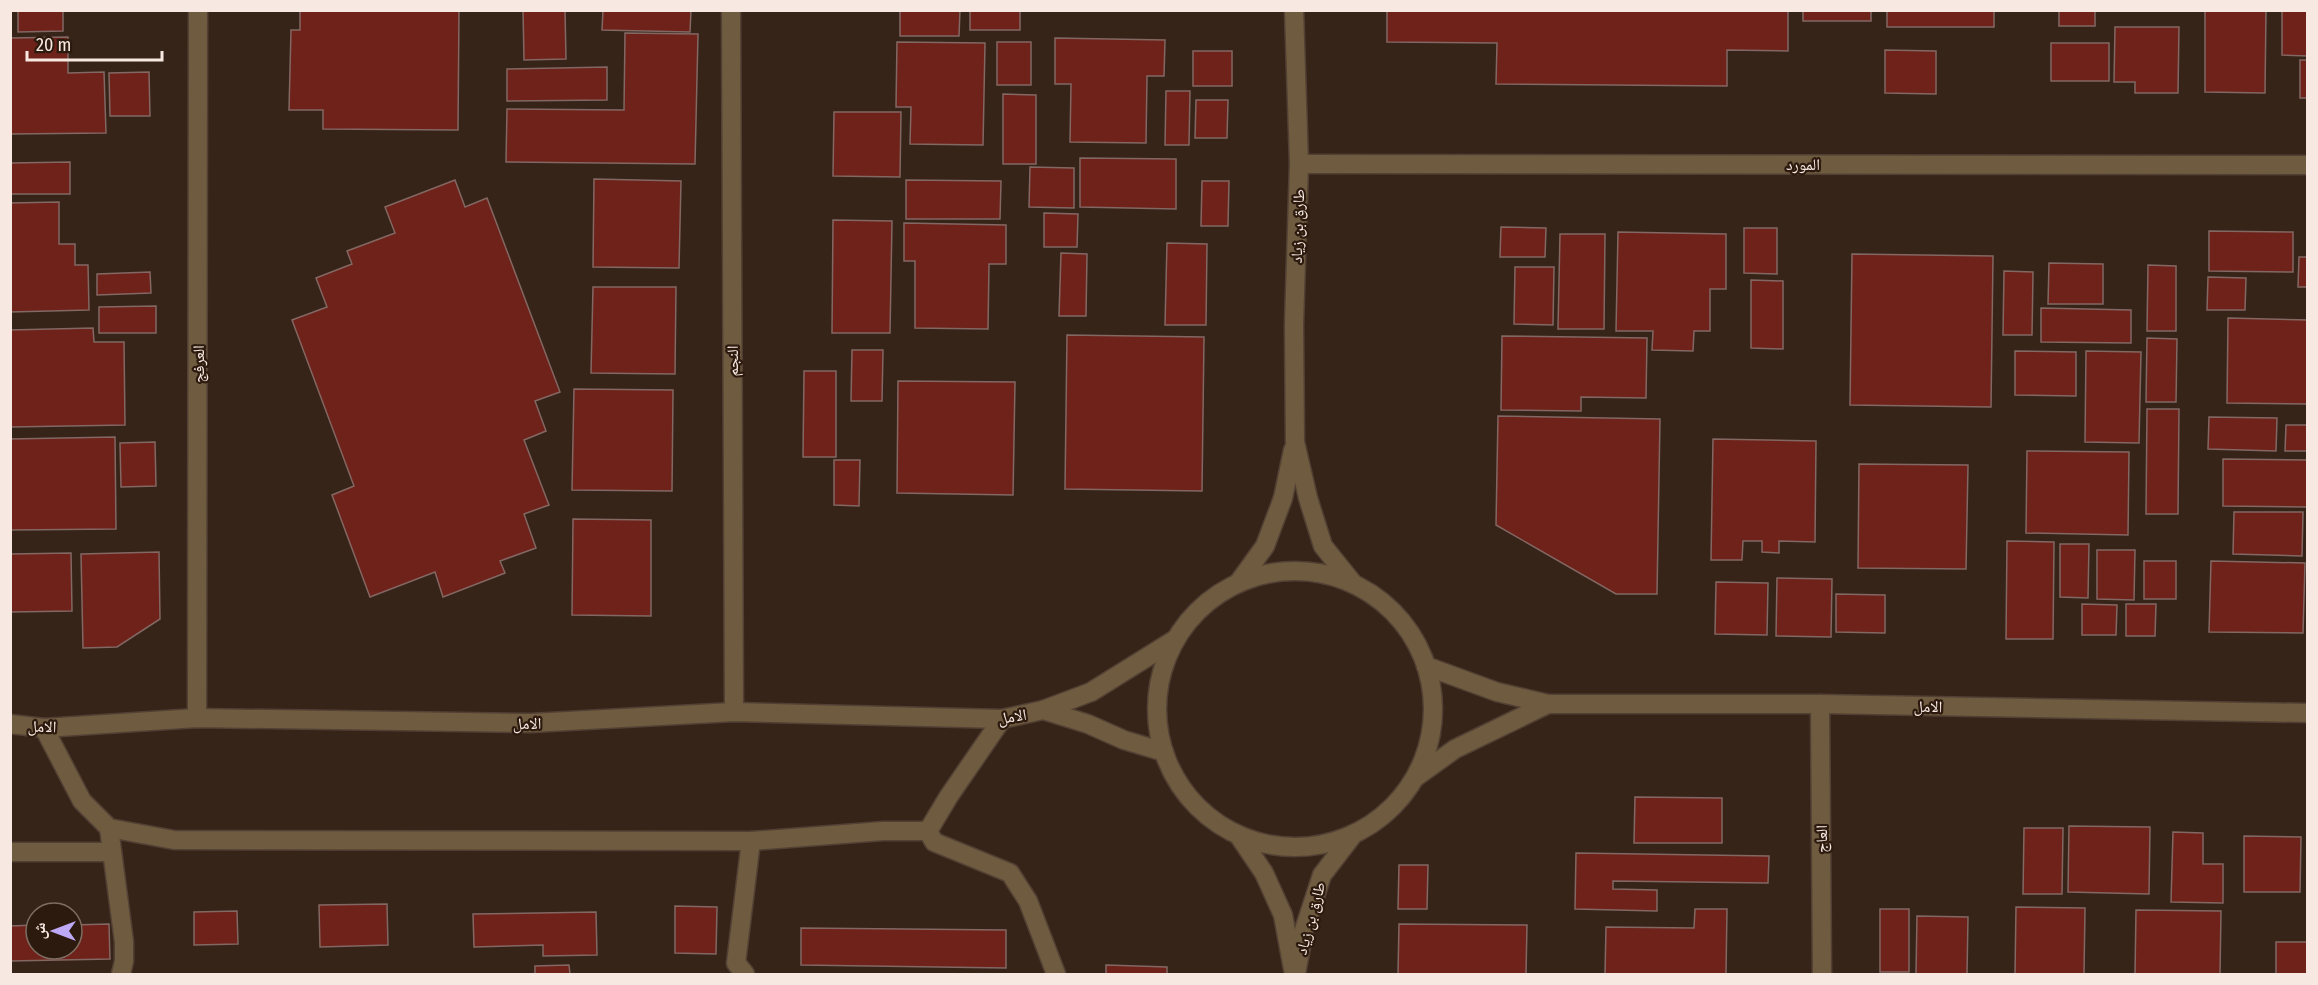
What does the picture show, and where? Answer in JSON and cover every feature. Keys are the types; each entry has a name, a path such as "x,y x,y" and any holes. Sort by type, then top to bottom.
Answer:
{"street":[{"name":"العرفج","path":"197,718 198,10"},
{"name":"النجم","path":"731,10 734,712"},
{"name":"طارق بن زياد","path":"1294,10 1299,164 1294,325 1295,442 1308,498 1323,546 1352,582"},
{"name":"المورد","path":"1299,164 2307,165"},
{"name":"طارق بن زياد","path":"1239,582 1265,546 1283,498 1295,442"},
{"path":"1295,570 1324,573 1352,582 1372,593 1390,607 1405,625 1426,666 1431,689 1432,723 1425,757 1415,778 1398,802 1376,821 1352,836 1324,845 1295,848 1267,845 1239,836 1201,810 1185,793 1164,752 1157,706 1159,683 1166,660 1176,639 1188,622 1220,592 1239,582 1267,573 1295,570"},
{"name":"الامل","path":"10,724 44,728 197,718 531,723 734,712 1002,719 1043,711 1091,692 1176,639"},
{"name":"الامل","path":"1426,666 1497,692 1548,704 1820,704 2307,713"},
{"name":"الامل","path":"1415,778 1455,749 1548,704"},
{"name":"العاج","path":"1820,704 1822,975"},
{"name":"الامل","path":"1043,711 1088,724 1124,740 1164,752"},
{"path":"928,831 1002,719"},
{"path":"44,728 82,801 109,828 174,840 751,841 883,831 928,831"},
{"path":"109,828 124,942 124,962 121,975"},
{"path":"928,831 934,842 1010,873 1028,901 1056,975"},
{"name":"طارق بن زياد","path":"1239,836 1264,873 1283,915 1295,975"},
{"name":"طارق بن زياد","path":"1295,975 1304,930 1322,875 1352,836"},
{"path":"745,975 736,963 751,841"},
{"path":"10,852 112,852"}],"building":[{"path":"18,10 63,10 63,31 18,32"},
{"path":"300,10 459,10 458,130 323,129 323,110 289,110 291,30 300,30"},
{"path":"523,10 565,10 566,59 524,60"},
{"path":"603,10 691,10 690,32 602,30"},
{"path":"900,10 960,10 959,36 900,36"},
{"path":"970,10 1020,10 1020,30 970,30"},
{"path":"1387,10 1788,10 1788,51 1727,50 1727,86 1496,84 1497,43 1387,42"},
{"path":"1803,10 1871,10 1871,21 1803,21"},
{"path":"1887,10 1994,10 1994,27 1887,27"},
{"path":"2059,10 2095,10 2095,26 2059,26"},
{"path":"2205,10 2266,10 2265,93 2205,92"},
{"path":"2282,10 2308,10 2308,56 2282,55"},
{"path":"2115,27 2179,27 2178,93 2135,93 2135,82 2114,82"},
{"path":"625,33 698,34 695,164 506,162 507,109 624,110"},
{"path":"68,37 68,73 104,72 106,133 10,134 10,38"},
{"path":"1055,38 1165,40 1164,76 1147,76 1146,143 1070,142 1071,84 1055,84"},
{"path":"897,42 985,43 983,145 910,144 911,107 896,107"},
{"path":"997,42 1031,42 1031,85 997,85"},
{"path":"2051,43 2109,43 2109,81 2051,81"},
{"path":"1885,50 1936,51 1936,94 1885,93"},
{"path":"1193,51 1232,51 1232,86 1193,86"},
{"path":"2300,60 2308,60 2308,98 2300,98"},
{"path":"607,67 607,100 507,101 507,69"},
{"path":"149,72 150,116 110,116 109,73"},
{"path":"1166,91 1190,91 1189,145 1165,145"},
{"path":"1003,94 1036,95 1036,164 1003,164"},
{"path":"1196,100 1228,100 1227,138 1195,138"},
{"path":"834,112 901,112 900,177 833,176"},
{"path":"1080,158 1176,159 1176,209 1080,207"},
{"path":"70,162 70,194 10,194 10,163"},
{"path":"1030,167 1074,168 1074,208 1029,207"},
{"path":"594,179 681,181 679,268 593,267"},
{"path":"455,180 465,207 487,198 560,392 535,401 546,431 524,440 549,505 524,514 536,548 500,561 505,573 443,597 435,572 370,597 332,495 354,486 292,320 327,307 316,278 352,264 347,251 395,233 385,207"},
{"path":"906,180 1001,181 1000,219 906,219"},
{"path":"1202,181 1229,181 1228,226 1201,226"},
{"path":"59,202 59,244 75,244 75,265 88,265 89,310 10,312 10,203"},
{"path":"1044,213 1078,214 1077,247 1044,247"},
{"path":"833,220 892,221 890,333 832,333"},
{"path":"904,223 1006,225 1006,264 989,264 988,329 915,328 915,261 904,261"},
{"path":"1501,227 1546,228 1545,257 1500,257"},
{"path":"1744,228 1777,228 1777,274 1744,273"},
{"path":"2209,231 2293,232 2293,272 2209,271"},
{"path":"1618,232 1726,234 1726,289 1710,289 1710,331 1694,331 1693,351 1652,350 1653,331 1616,331"},
{"path":"1560,234 1605,234 1604,329 1558,329"},
{"path":"1167,243 1207,244 1206,325 1165,325"},
{"path":"1061,253 1087,254 1086,316 1059,316"},
{"path":"1852,254 1993,256 1991,407 1850,405"},
{"path":"2299,257 2308,257 2308,287 2298,287"},
{"path":"2049,263 2103,264 2103,304 2048,304"},
{"path":"2148,265 2176,266 2176,331 2147,331"},
{"path":"1515,267 1554,267 1553,325 1514,324"},
{"path":"2004,271 2033,272 2032,335 2003,335"},
{"path":"150,272 151,293 97,295 97,274"},
{"path":"2208,277 2246,278 2245,310 2207,310"},
{"path":"1751,280 1783,281 1783,349 1751,348"},
{"path":"593,287 676,287 675,374 591,373"},
{"path":"156,306 156,333 99,333 99,307"},
{"path":"2041,308 2131,310 2131,343 2041,342"},
{"path":"2228,318 2308,320 2308,404 2227,403"},
{"path":"93,328 94,342 124,342 125,425 10,427 10,330"},
{"path":"1067,335 1204,337 1202,491 1065,489"},
{"path":"1502,336 1647,338 1646,398 1581,397 1581,411 1501,410"},
{"path":"2147,338 2177,339 2176,402 2146,402"},
{"path":"852,350 883,350 882,401 851,401"},
{"path":"2015,351 2076,352 2076,396 2015,395"},
{"path":"2086,351 2141,352 2139,443 2085,442"},
{"path":"804,371 836,371 836,457 803,457"},
{"path":"898,381 1015,382 1013,495 897,493"},
{"path":"574,389 673,390 672,491 572,490"},
{"path":"2147,409 2179,409 2178,514 2146,514"},
{"path":"1498,416 1660,419 1657,594 1616,594 1496,525"},
{"path":"2209,417 2277,418 2276,451 2208,449"},
{"path":"2286,425 2308,425 2308,451 2285,451"},
{"path":"115,437 116,529 10,530 10,439"},
{"path":"1713,439 1816,441 1815,542 1779,541 1779,553 1762,552 1762,541 1743,541 1742,560 1711,560"},
{"path":"155,442 156,486 121,487 120,443"},
{"path":"2027,451 2129,452 2128,535 2026,533"},
{"path":"2223,459 2308,460 2308,507 2223,506"},
{"path":"834,460 860,460 859,506 834,505"},
{"path":"1859,464 1968,465 1966,569 1858,568"},
{"path":"2234,512 2303,512 2302,556 2233,554"},
{"path":"573,519 651,520 651,616 572,615"},
{"path":"2007,541 2054,542 2053,639 2006,639"},
{"path":"2060,544 2089,544 2088,598 2060,597"},
{"path":"2097,550 2135,550 2134,600 2097,599"},
{"path":"159,552 160,619 117,647 83,648 81,554"},
{"path":"71,553 72,611 10,612 10,554"},
{"path":"2144,561 2176,561 2176,599 2144,599"},
{"path":"2211,561 2305,563 2303,633 2209,632"},
{"path":"1777,578 1832,579 1831,637 1776,636"},
{"path":"1716,582 1768,583 1767,635 1715,634"},
{"path":"1836,594 1885,595 1885,633 1836,632"},
{"path":"2082,604 2117,605 2116,635 2082,635"},
{"path":"2126,604 2156,604 2155,636 2126,636"},
{"path":"1635,797 1722,798 1722,843 1634,843"},
{"path":"2069,826 2150,827 2149,894 2068,892"},
{"path":"2024,828 2063,828 2062,894 2023,894"},
{"path":"2173,832 2203,833 2203,864 2223,864 2223,903 2171,902"},
{"path":"2244,836 2301,837 2300,892 2244,892"},
{"path":"1576,853 1769,856 1768,883 1613,881 1613,889 1657,890 1657,911 1575,909"},
{"path":"1399,865 1428,865 1427,909 1398,909"},
{"path":"387,904 388,945 320,947 319,905"},
{"path":"675,906 717,907 716,954 675,953"},
{"path":"2016,907 2085,908 2084,974 2015,974"},
{"path":"1695,909 1727,909 1726,974 1605,974 1606,927 1694,928"},
{"path":"1880,909 1909,909 1909,972 1880,972"},
{"path":"2136,910 2221,911 2220,974 2135,974"},
{"path":"237,911 238,944 194,945 194,912"},
{"path":"596,912 597,955 543,956 543,945 474,947 473,914"},
{"path":"1917,916 1968,917 1967,974 1916,974"},
{"path":"109,924 110,959 84,960 84,925"},
{"path":"1399,924 1527,925 1526,974 1398,974"},
{"path":"24,925 24,961 10,961 10,926"},
{"path":"801,928 1006,930 1006,968 801,965"},
{"path":"2276,942 2308,942 2307,974 2276,974"},
{"path":"569,965 570,974 535,974 535,966"},
{"path":"1106,965 1167,967 1167,974 1106,974"}]}
